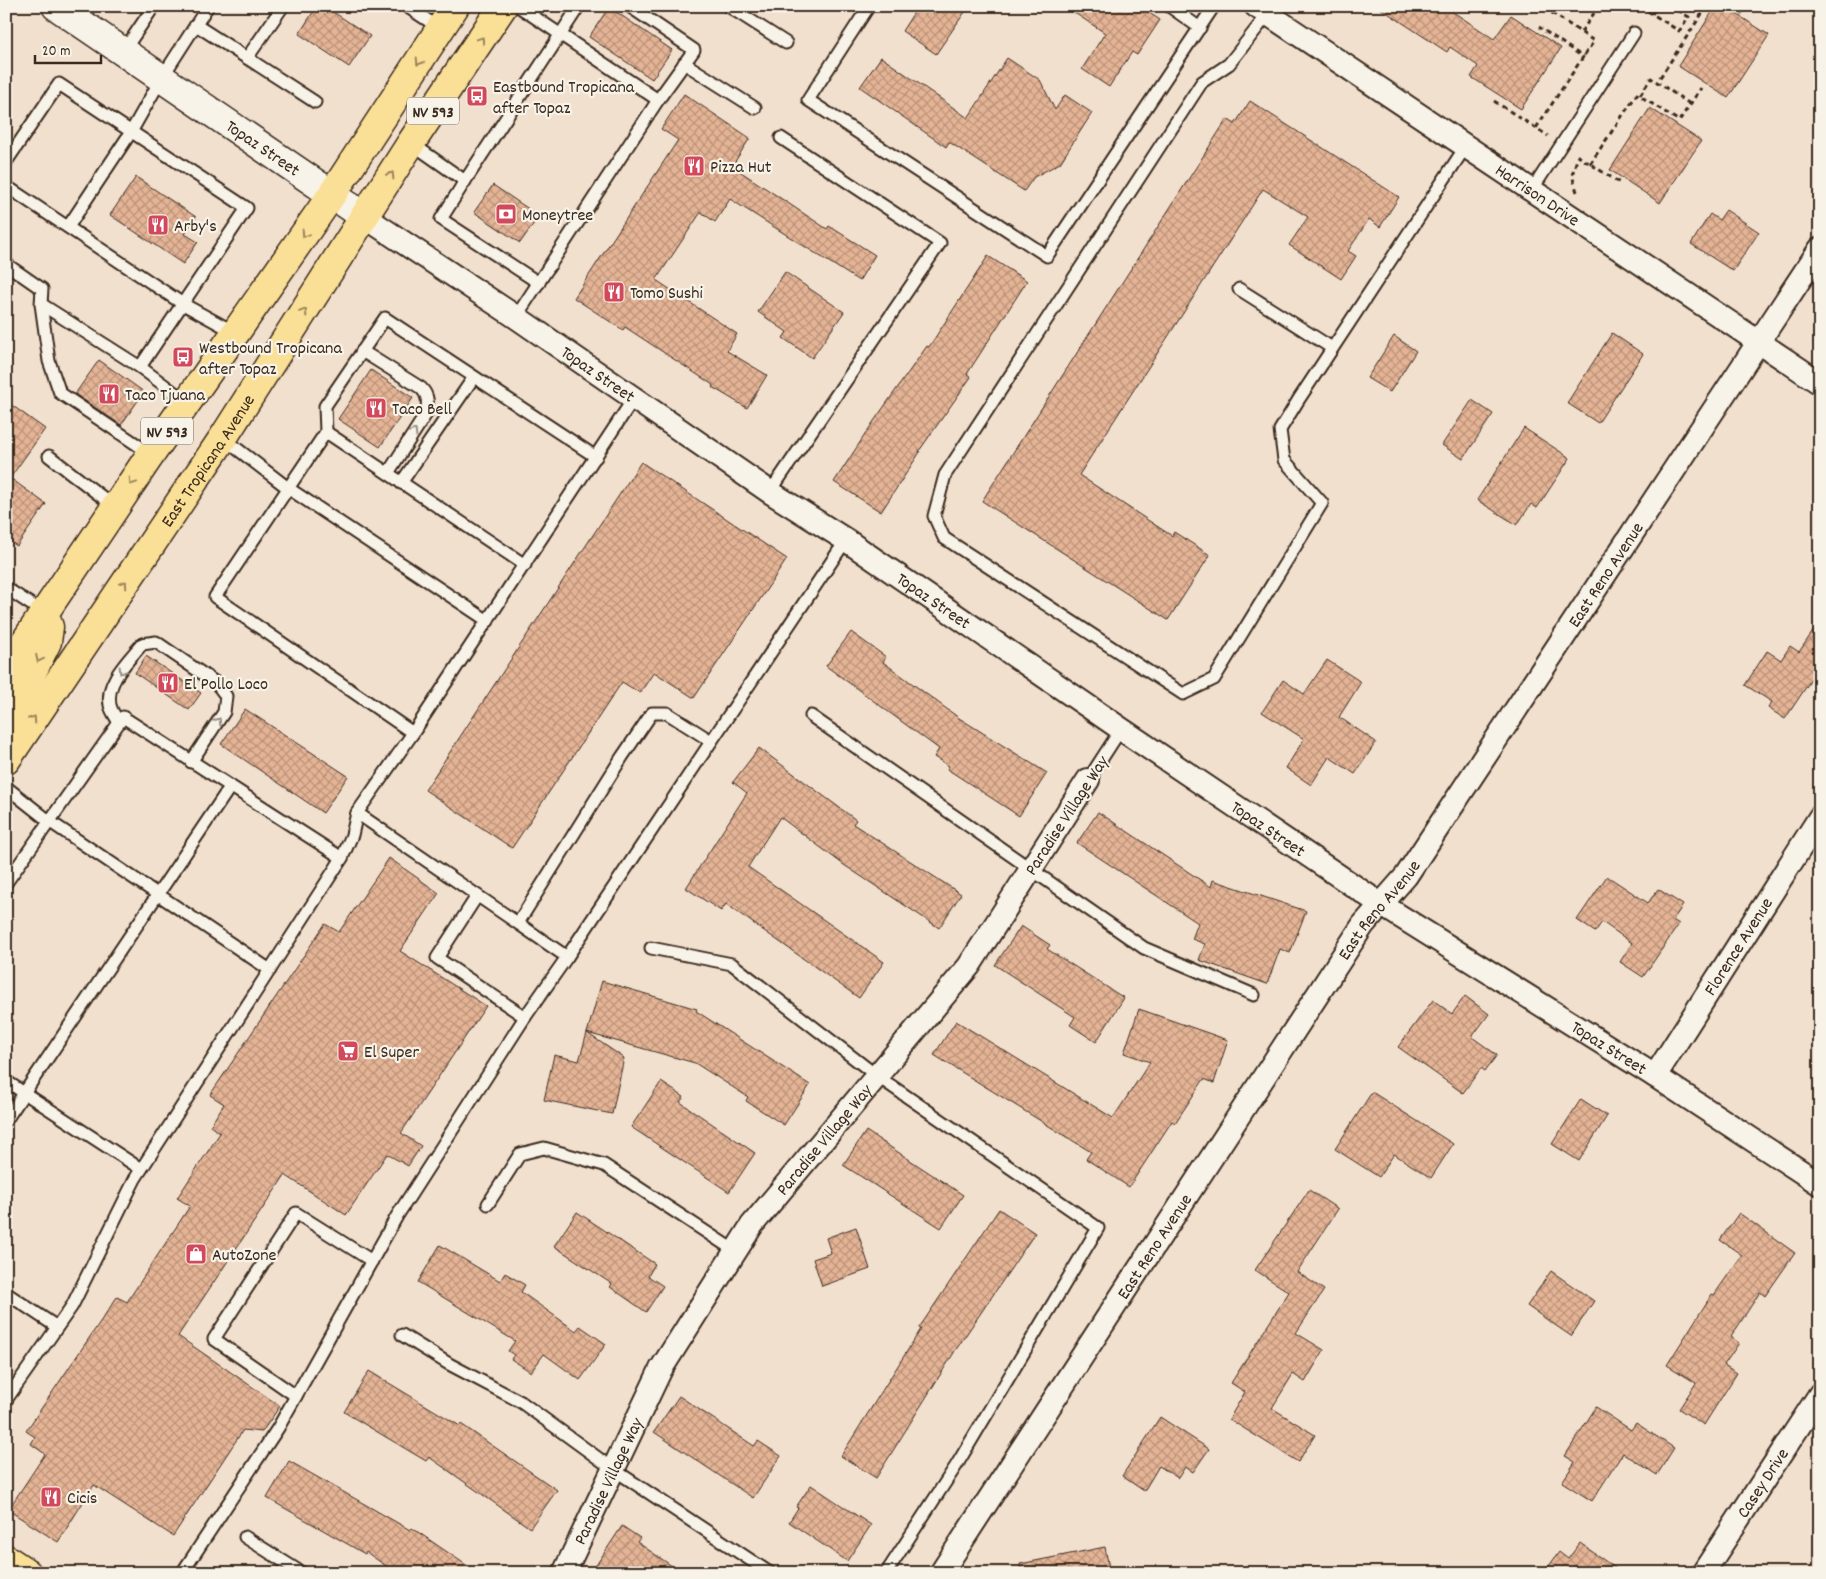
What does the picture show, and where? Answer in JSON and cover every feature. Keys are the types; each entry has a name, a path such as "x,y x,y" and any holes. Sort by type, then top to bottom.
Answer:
{"main road":[{"name":"NV 593","path":"6,670 151,454 332,193 456,6"},
{"name":"East Tropicana Avenue","path":"6,760 223,438 411,143 503,6"},
{"path":"6,725 47,642 49,627 44,613"},
{"path":"6,1559 27,1573"}],"street":[{"name":"Topaz Street","path":"69,10 123,52 162,79 516,317 770,492 846,540 1382,905 1655,1076 1820,1184"},
{"name":"Harrison Drive","path":"1262,10 1820,383"},
{"name":"East Reno Avenue","path":"941,1573 1358,933 1406,876 1820,249"},
{"name":"Paradise Village Way","path":"564,1573 661,1369 752,1225 969,966 1088,780"},
{"name":"Florence Avenue","path":"1655,1076 1820,817"},
{"name":"Casey Drive","path":"1703,1573 1820,1394"}],"lane":[{"path":"123,52 154,6"},
{"path":"68,227 131,132 208,6"},
{"path":"247,58 282,6"},
{"path":"406,6 440,29"},
{"path":"518,6 658,100"},
{"path":"539,283 441,219 579,6"},
{"path":"516,317 658,100 694,50 629,6"},
{"path":"728,6 786,43"},
{"path":"869,6 808,100 1047,256 1214,6"},
{"path":"1168,6 1200,28"},
{"path":"1262,10 1228,64 1202,82 946,475 934,516 944,538 1183,694 1214,679 1322,503 1284,460 1280,430 1466,146"},
{"path":"196,25 315,102"},
{"path":"1532,190 1634,33"},
{"path":"684,63 755,108"},
{"path":"6,162 59,84 247,208 140,367"},
{"path":"770,492 940,243 781,138"},
{"path":"411,143 465,181"},
{"path":"6,186 182,304 236,333"},
{"path":"6,264 42,289 41,304 49,361 60,393 151,454"},
{"path":"1239,289 1332,348"},
{"path":"41,304 140,367 188,403"},
{"path":"413,733 215,597 326,432 325,406 385,318 596,457"},
{"path":"362,351 426,393 428,403 426,414 388,473"},
{"path":"402,482 474,377"},
{"path":"6,1400 72,1306 135,1178 342,858 352,835 357,812 488,622 634,398"},
{"path":"326,432 525,565"},
{"path":"223,438 288,488 488,622"},
{"path":"49,456 115,507"},
{"path":"182,1573 278,1428 397,1216 525,1017 846,540"},
{"path":"6,588 44,613"},
{"path":"119,723 110,705 110,690 122,668 142,644 156,642 216,683 226,696 224,712 191,762"},
{"path":"518,924 622,757 652,713 667,713 712,740"},
{"path":"811,716 1144,948 1254,995"},
{"path":"6,883 123,717 342,858"},
{"name":"Paradise Village Way","path":"1088,780 1121,729"},
{"path":"6,787 49,820 270,970"},
{"path":"6,1120 230,787"},
{"path":"357,812 567,957"},
{"path":"477,896 437,958 525,1017"},
{"path":"652,948 732,964 877,1076 1098,1228 956,1466 886,1573"},
{"path":"6,1081 141,1169"},
{"path":"488,1204 520,1154 544,1148 604,1165 735,1251"},
{"path":"296,1396 214,1339 296,1213 372,1261"},
{"path":"6,1293 57,1327"},
{"path":"402,1335 449,1364 521,1402 613,1469 770,1573"},
{"path":"244,1537 302,1573"}],"path":[{"path":"1536,128 1594,41 1549,11 1552,6"},
{"path":"1582,32 1599,6"},
{"path":"1640,6 1679,31 1689,17 1671,6"},
{"path":"1652,14 1657,6"},
{"path":"1657,82 1707,6"},
{"path":"1730,6 1745,15"},
{"path":"1539,27 1583,57"},
{"path":"1590,164 1637,94 1640,95 1651,78 1690,104"},
{"path":"1640,95 1680,121 1701,88"},
{"path":"1494,101 1548,136 1546,141"},
{"path":"1577,192 1572,175 1578,156 1620,183"}],"building":[{"path":"317,6 324,6 370,36 349,67 299,34"},
{"path":"918,6 969,6 936,54 902,31"},
{"path":"1064,6 1139,6 1160,20 1137,55 1132,52 1109,87 1082,69 1105,33"},
{"path":"1377,6 1444,6 1494,39 1511,15 1561,48 1521,109 1471,77 1478,66 1450,47 1447,52"},
{"path":"1716,6 1724,6 1769,35 1728,98 1678,66"},
{"path":"609,7 672,50 652,79 589,37"},
{"path":"881,57 968,118 1007,58 1040,80 1055,110 1065,95 1092,113 1060,163 1034,177 1024,191 949,142 946,147 860,87"},
{"path":"684,94 750,138 732,166 827,229 829,226 875,255 859,281 730,199 715,222 701,212 656,280 737,334 727,351 767,375 747,408 712,387 713,385 625,327 623,330 574,298 678,140 661,129"},
{"path":"1250,101 1399,197 1380,227 1369,219 1348,251 1356,256 1341,279 1289,245 1308,217 1263,189 1079,475 1172,536 1174,532 1210,555 1168,620 982,501 1227,119 1235,124"},
{"path":"1650,108 1701,141 1660,203 1610,170"},
{"name":"Arby's","path":"136,177 196,217 185,234 198,242 183,264 110,215"},
{"name":"Moneytree","path":"493,185 539,216 520,243 474,212"},
{"path":"1726,210 1759,232 1733,271 1691,244 1710,214 1719,220"},
{"path":"988,256 1027,281 967,374 971,377 919,451 881,512 834,482 874,421 927,346 929,347"},
{"path":"785,272 844,312 812,358 783,338 787,332 758,312"},
{"path":"1612,333 1643,354 1598,423 1567,403"},
{"path":"1394,336 1416,351 1390,392 1367,378"},
{"name":"Taco Tjuana","path":"99,360 144,392 121,425 75,394"},
{"name":"Taco Bell","path":"371,370 413,398 380,447 338,419"},
{"path":"1472,400 1493,414 1463,459 1442,445"},
{"path":"6,401 45,429 10,478 46,504 17,546 6,539"},
{"path":"1524,428 1570,458 1537,508 1531,504 1517,525 1477,500"},
{"path":"641,462 787,559 694,698 654,672 640,693 622,682 512,848 425,790"},
{"path":"1820,621 1820,666 1785,719 1768,708 1772,702 1745,685 1767,651 1781,660 1790,646 1799,652"},
{"path":"851,632 886,657 883,662 959,718 1047,773 1019,816 947,769 949,766 934,757 939,749 826,666"},
{"name":"El Pollo Loco","path":"146,656 201,693 189,710 135,673"},
{"path":"1327,660 1361,682 1339,717 1376,742 1355,774 1329,757 1311,785 1286,768 1304,739 1262,712 1283,680 1304,694"},
{"path":"245,709 348,776 323,813 221,744"},
{"path":"759,748 856,820 853,824 961,894 939,928 844,865 780,817 748,867 884,962 859,998 726,904 721,911 686,888 747,793 733,782"},
{"path":"1098,812 1211,887 1213,880 1306,911 1290,953 1280,949 1267,984 1199,960 1205,944 1192,939 1198,923 1077,843"},
{"path":"389,858 439,893 400,951 486,1006 401,1133 421,1146 408,1166 387,1154 346,1215 285,1175 178,1336 280,1406 262,1432 243,1430 173,1536 94,1485 58,1542 8,1510 45,1454 31,1444 35,1437 26,1431 117,1297 127,1302 190,1206 177,1198 220,1133 210,1126 224,1104 210,1095 325,924 339,932"},
{"path":"1607,876 1648,903 1658,889 1683,905 1673,920 1679,924 1643,977 1620,962 1632,943 1602,922 1595,932 1577,920"},
{"path":"1021,926 1050,945 1047,949 1124,998 1096,1042 1070,1025 1075,1017 995,965"},
{"path":"602,981 697,1009 696,1011 810,1085 784,1125 746,1101 748,1097 695,1063 587,1033"},
{"path":"1465,996 1489,1014 1472,1037 1497,1055 1485,1071 1481,1068 1463,1093 1398,1047 1433,1000 1452,1014"},
{"path":"1139,1009 1228,1040 1214,1083 1204,1079 1175,1123 1172,1121 1129,1187 1086,1159 1091,1152 934,1055 956,1021 1113,1118 1150,1062 1124,1053"},
{"path":"587,1033 624,1058 612,1114 544,1100 554,1055 579,1061"},
{"path":"661,1082 684,1097 680,1102 755,1153 729,1192 631,1127"},
{"path":"1372,1092 1453,1144 1431,1178 1394,1154 1379,1177 1335,1149"},
{"path":"1581,1099 1607,1116 1579,1161 1552,1144"},
{"path":"866,1131 963,1195 941,1228 843,1165"},
{"path":"1309,1190 1338,1209 1297,1272 1324,1290 1296,1333 1324,1350 1305,1382 1293,1374 1272,1408 1315,1435 1298,1462 1229,1419 1245,1392 1231,1383 1289,1292 1255,1270"},
{"path":"999,1209 1035,1233 955,1351 876,1478 841,1456 921,1329 919,1328"},
{"path":"577,1212 655,1264 648,1276 663,1286 646,1312 610,1287 612,1284 554,1246"},
{"path":"1739,1213 1795,1253 1765,1296 1760,1292 1731,1337 1739,1343 1724,1365 1737,1373 1704,1425 1679,1409 1696,1383 1667,1365 1712,1294 1714,1295 1742,1255 1720,1240"},
{"path":"856,1227 870,1269 822,1286 813,1259 831,1253 826,1238"},
{"path":"440,1245 500,1281 505,1273 525,1285 521,1292 576,1331 580,1326 606,1344 580,1380 544,1354 531,1372 511,1359 514,1355 508,1351 515,1341 418,1282"},
{"path":"1551,1271 1594,1301 1571,1336 1527,1306"},
{"path":"369,1371 460,1426 461,1424 557,1490 530,1528 429,1457 426,1461 344,1412"},
{"path":"679,1396 754,1446 758,1441 781,1456 753,1498 654,1432"},
{"path":"1596,1407 1631,1430 1636,1423 1674,1448 1657,1475 1623,1453 1592,1501 1562,1482 1575,1462 1565,1456"},
{"path":"1160,1417 1209,1449 1193,1472 1185,1467 1178,1478 1159,1466 1144,1491 1122,1476"},
{"path":"289,1461 410,1530 412,1528 478,1573 396,1573 366,1552 365,1554 267,1498"},
{"path":"811,1485 871,1525 847,1561 789,1522 798,1508 796,1507"},
{"path":"622,1526 640,1538 637,1542 682,1573 591,1573"},
{"path":"1580,1543 1622,1573 1544,1573 1559,1552 1568,1559"},
{"path":"1105,1547 1110,1573 1021,1573 1020,1564"}],"place":[{"name":"Eastbound Tropicana after Topaz","path":"477,96"},
{"name":"Pizza Hut","path":"694,166"},
{"name":"Moneytree","path":"506,214"},
{"name":"Arby's","path":"158,225"},
{"name":"Tomo Sushi","path":"614,292"},
{"name":"Westbound Tropicana after Topaz","path":"183,357"},
{"name":"Taco Tjuana","path":"109,394"},
{"name":"Taco Bell","path":"376,408"},
{"name":"El Pollo Loco","path":"168,683"},
{"name":"El Super","path":"348,1051"},
{"name":"AutoZone","path":"196,1254"},
{"name":"Cicis","path":"51,1497"}]}
